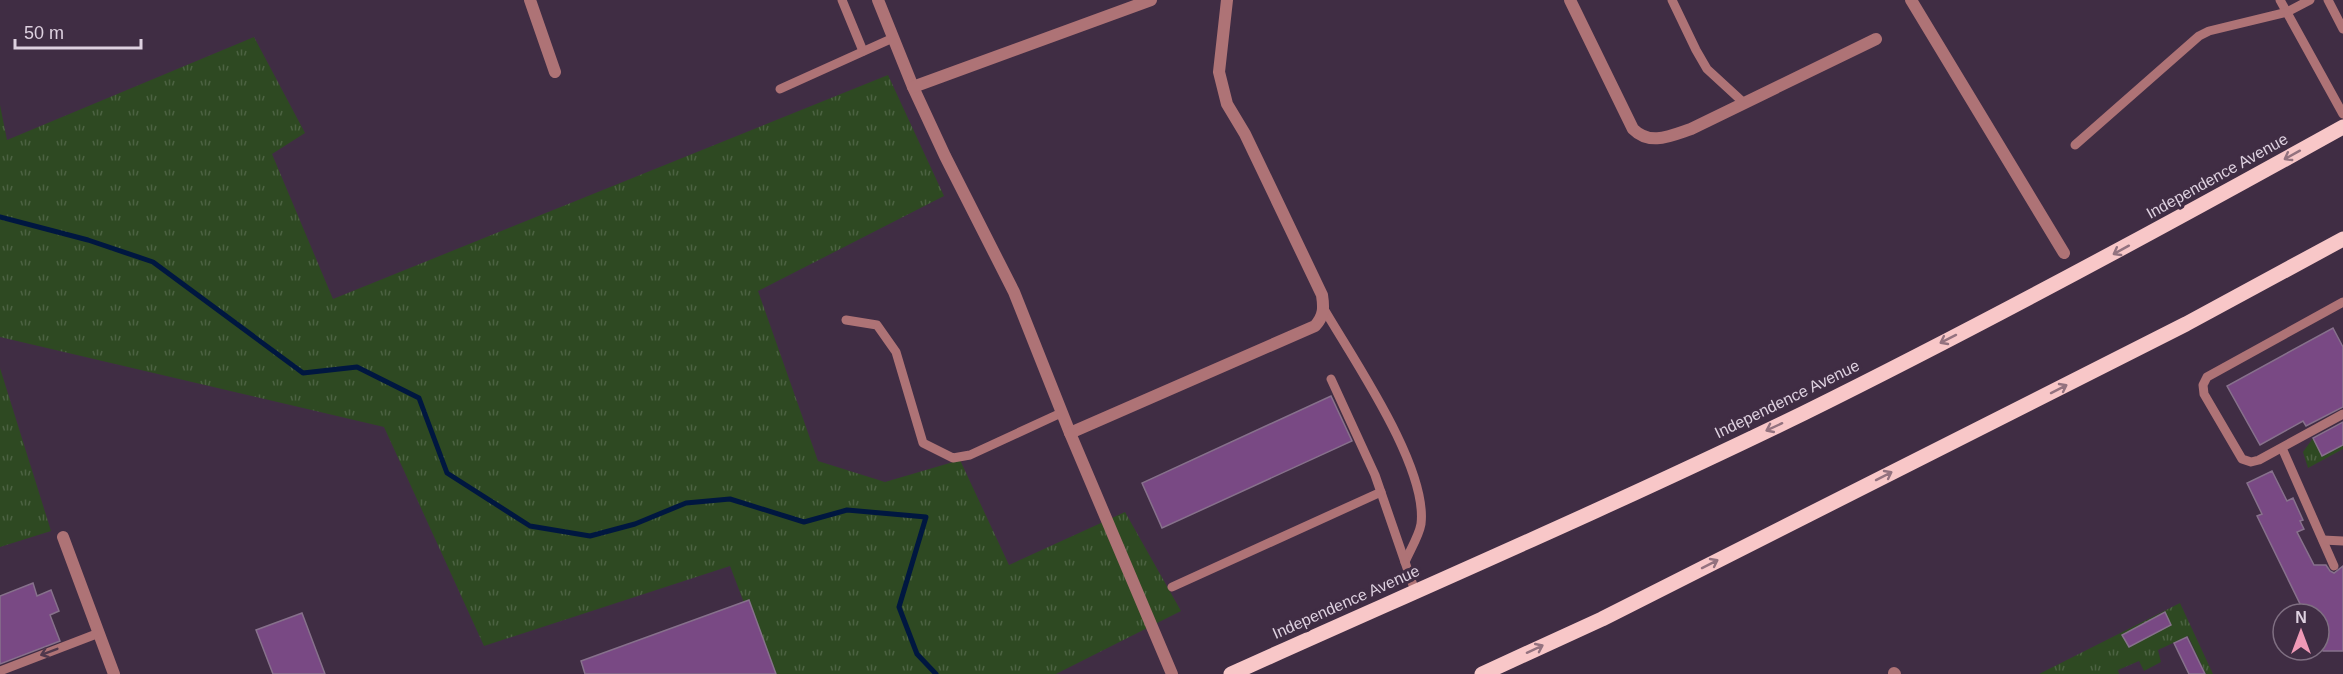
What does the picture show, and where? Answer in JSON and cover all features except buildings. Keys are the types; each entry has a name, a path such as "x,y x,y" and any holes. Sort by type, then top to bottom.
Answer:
{"main road":[{"name":"Independence Avenue","path":"1231,674 1579,518 1803,413 2101,262 2343,127"},
{"path":"1482,674 1602,619 2175,330 2343,239"}],"street":[{"path":"530,0 555,72"},
{"path":"878,0 913,87 945,156 1014,292 1061,413 1172,674"},
{"path":"913,87 1151,0"},
{"path":"1070,433 1315,326 1321,319 1324,309 1322,295 1245,134 1227,104 1219,72 1227,0"},
{"path":"1570,0 1633,129 1640,136 1650,139 1691,129 1876,39"},
{"path":"1911,0 2064,253"},
{"path":"63,537 99,633 111,673"}],"lane":[{"path":"842,0 863,51"},
{"path":"1672,0 1707,69 1744,104"},
{"path":"2280,0 2343,114"},
{"path":"2075,145 2199,36 2209,31 2287,12 2310,0"},
{"path":"2328,0 2343,29"},
{"path":"780,89 893,38"},
{"path":"2343,302 2207,377 2203,385 2204,394 2242,459 2250,462 2259,460 2343,414"},
{"path":"1324,309 1397,435 1420,490 1421,525 1405,562"},
{"path":"846,320 877,325 896,352 923,443 952,458 970,455 1061,413"},
{"path":"1331,380 1381,492 1415,591"},
{"path":"2282,448 2334,566"},
{"path":"1172,587 1381,492"},
{"path":"2323,540 2343,541"},
{"path":"0,671 99,633"}],"green space":[{"path":"254,37 305,133 272,154 333,299 888,75 944,196 758,291 818,461 885,482 960,460 1009,565 1125,512 1181,611 1056,674 771,674 730,566 484,646 384,427 0,337 0,105 7,140"},
{"path":"0,368 51,531 0,547"},
{"path":"2313,438 2323,456 2343,445 2343,449 2308,468 2303,452"},
{"path":"2180,603 2213,674 2206,674 2188,636 2158,650 2161,662 2144,671 2139,661 2118,670 2119,674 2039,674"}],"waterway":[{"path":"0,217 88,240 153,262 303,373 357,367 419,398 447,473 530,526 590,536 635,524 686,503 730,499 804,522 847,510 926,517 899,607 917,654 936,674"}]}
